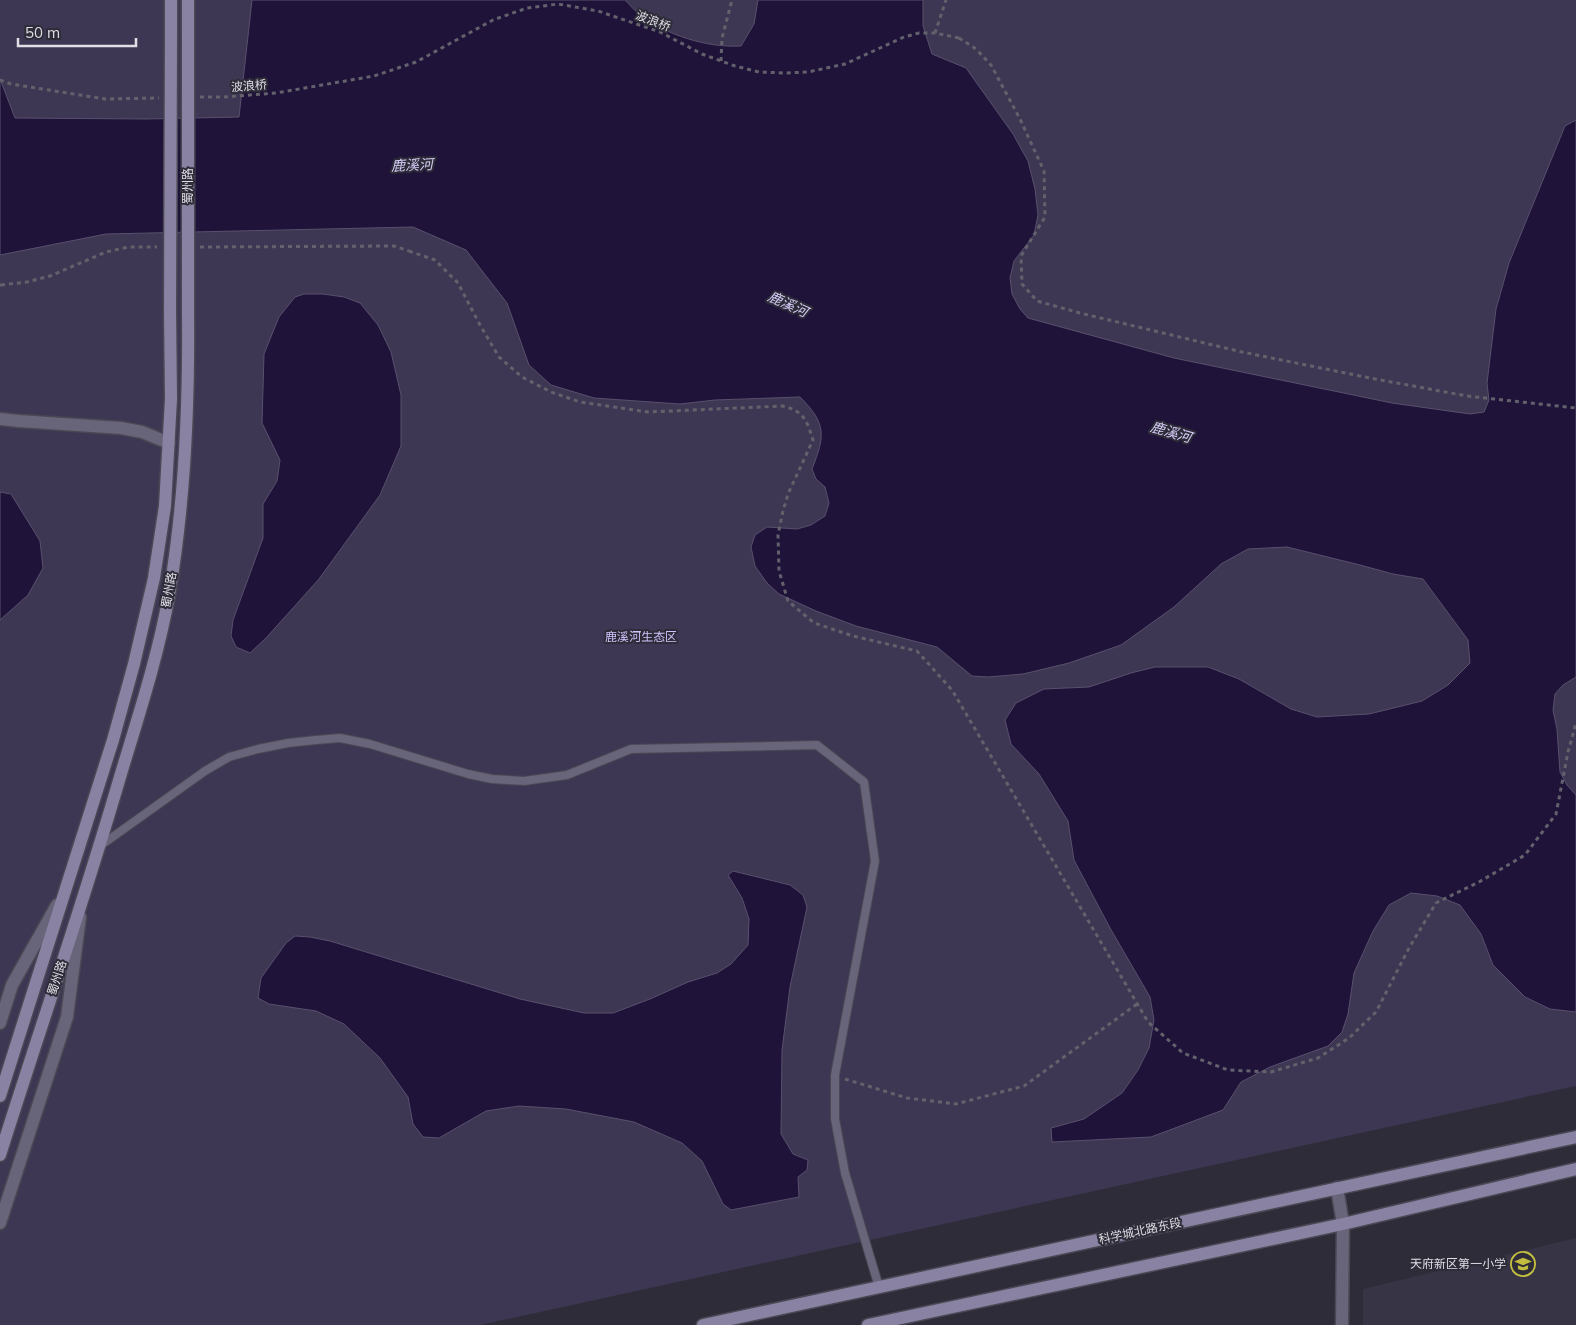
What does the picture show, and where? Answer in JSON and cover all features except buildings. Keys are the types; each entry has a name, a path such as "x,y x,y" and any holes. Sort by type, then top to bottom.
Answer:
{"main road":[{"name":"蜀州路","path":"0,1096 113,740 154,578 165,506 171,399 171,0"},
{"name":"蜀州路","path":"0,1155 100,846 152,669 168,596 178,530 185,458 189,379 188,0"},
{"name":"科学城北路东段","path":"703,1325 720,1323 878,1287 1576,1137"},
{"path":"868,1325 1343,1224 1576,1169"}],"street":[{"path":"0,419 121,428 142,432 169,444"},
{"path":"0,1023 12,986 64,892"},
{"path":"0,1223 67,1017 83,898"},
{"path":"1338,1188 1343,1224 1342,1325"}],"lane":[{"path":"100,846 205,771 229,757 288,743 340,738 370,744 468,774 492,779 524,781 567,775 631,749 817,746 864,782 875,861 835,1075 835,1119 844,1173 878,1287"}],"path":[{"path":"721,61 722,38 732,0"},
{"path":"934,33 946,0"},
{"name":"波浪桥","path":"194,98 276,92 374,76 416,62 494,20 528,8 558,4 598,11 660,32 702,54 759,72 786,74 808,72 845,64 904,37 919,33 934,33 958,38 976,49 991,65 1020,119 1044,171 1045,217 1021,256 1022,284 1037,301 1242,352 1467,396 1576,408"},
{"path":"0,80 11,84 105,99 165,98"},
{"path":"408,251 435,260 458,283 499,357 522,377 551,392 580,402 648,412 783,406 794,409 807,421 813,440 788,494 778,536 779,570 788,601 814,623 853,636 917,651 952,690 1148,1022 1183,1053 1228,1070 1271,1072 1318,1058 1348,1038 1376,1012 1409,948 1436,903 1479,882 1525,855 1556,814 1568,752 1576,723"},
{"path":"835,1075 907,1098 956,1104 1024,1086 1137,1004"}],"shaded area":[{"name":"天府新区第一小学","path":"1576,1238 1576,1325 1363,1325 1363,1289"}],"green space":[{"name":"鹿溪河生态区","path":"0,0 1576,0 1576,1086 480,1325 0,1325"}],"water":[{"name":"鹿溪河","path":"252,0 625,0 637,12 674,34 715,45 741,46 754,24 758,0 923,0 923,26 932,54 966,68 1013,134 1028,161 1035,189 1038,215 1034,235 1014,261 1010,278 1012,294 1020,309 1028,318 1174,358 1392,403 1470,414 1484,412 1489,400 1487,383 1496,309 1509,263 1565,126 1576,120 1576,677 1563,685 1555,694 1553,710 1557,729 1560,772 1567,785 1576,795 1576,1012 1550,1009 1525,997 1493,965 1481,934 1460,905 1437,896 1411,893 1389,905 1373,931 1354,973 1348,1014 1342,1032 1328,1046 1270,1067 1241,1082 1223,1110 1151,1137 1052,1142 1051,1128 1084,1119 1122,1093 1138,1070 1149,1048 1154,1020 1150,997 1110,928 1074,860 1068,821 1039,774 1011,744 1005,720 1016,703 1044,689 1089,687 1155,667 1208,667 1239,679 1291,709 1317,717 1369,714 1422,701 1448,685 1470,663 1468,640 1423,579 1393,574 1287,547 1248,549 1221,564 1174,607 1121,645 1069,663 1023,674 988,677 972,676 937,647 856,626 779,594 767,583 755,566 751,547 755,535 767,527 797,529 811,525 825,516 829,503 825,487 816,479 812,469 821,439 819,423 809,406 800,397 715,400 680,404 594,398 551,385 529,365 507,303 466,250 413,227 106,234 0,255 0,79 15,118 146,119 239,117"},
{"path":"304,294 344,297 360,303 378,325 391,352 401,395 401,446 380,495 319,579 250,653 236,647 231,636 233,620 263,538 263,504 277,481 280,460 262,423 264,354 279,317 295,297"},
{"path":"0,492 11,494 40,541 43,568 28,595 0,620"},
{"path":"733,871 790,885 803,895 807,907 790,987 782,1050 781,1134 793,1154 808,1160 807,1170 798,1177 799,1197 731,1210 723,1204 702,1161 682,1143 634,1122 566,1109 519,1106 486,1111 439,1138 423,1137 413,1124 408,1097 380,1058 344,1024 316,1011 269,1004 258,998 261,978 286,943 295,936 330,941 520,999 584,1013 613,1013 688,982 717,973 731,964 748,945 749,919 742,898 728,875"}],"place":[{"name":"天府新区第一小学","path":"1523,1264"}]}
